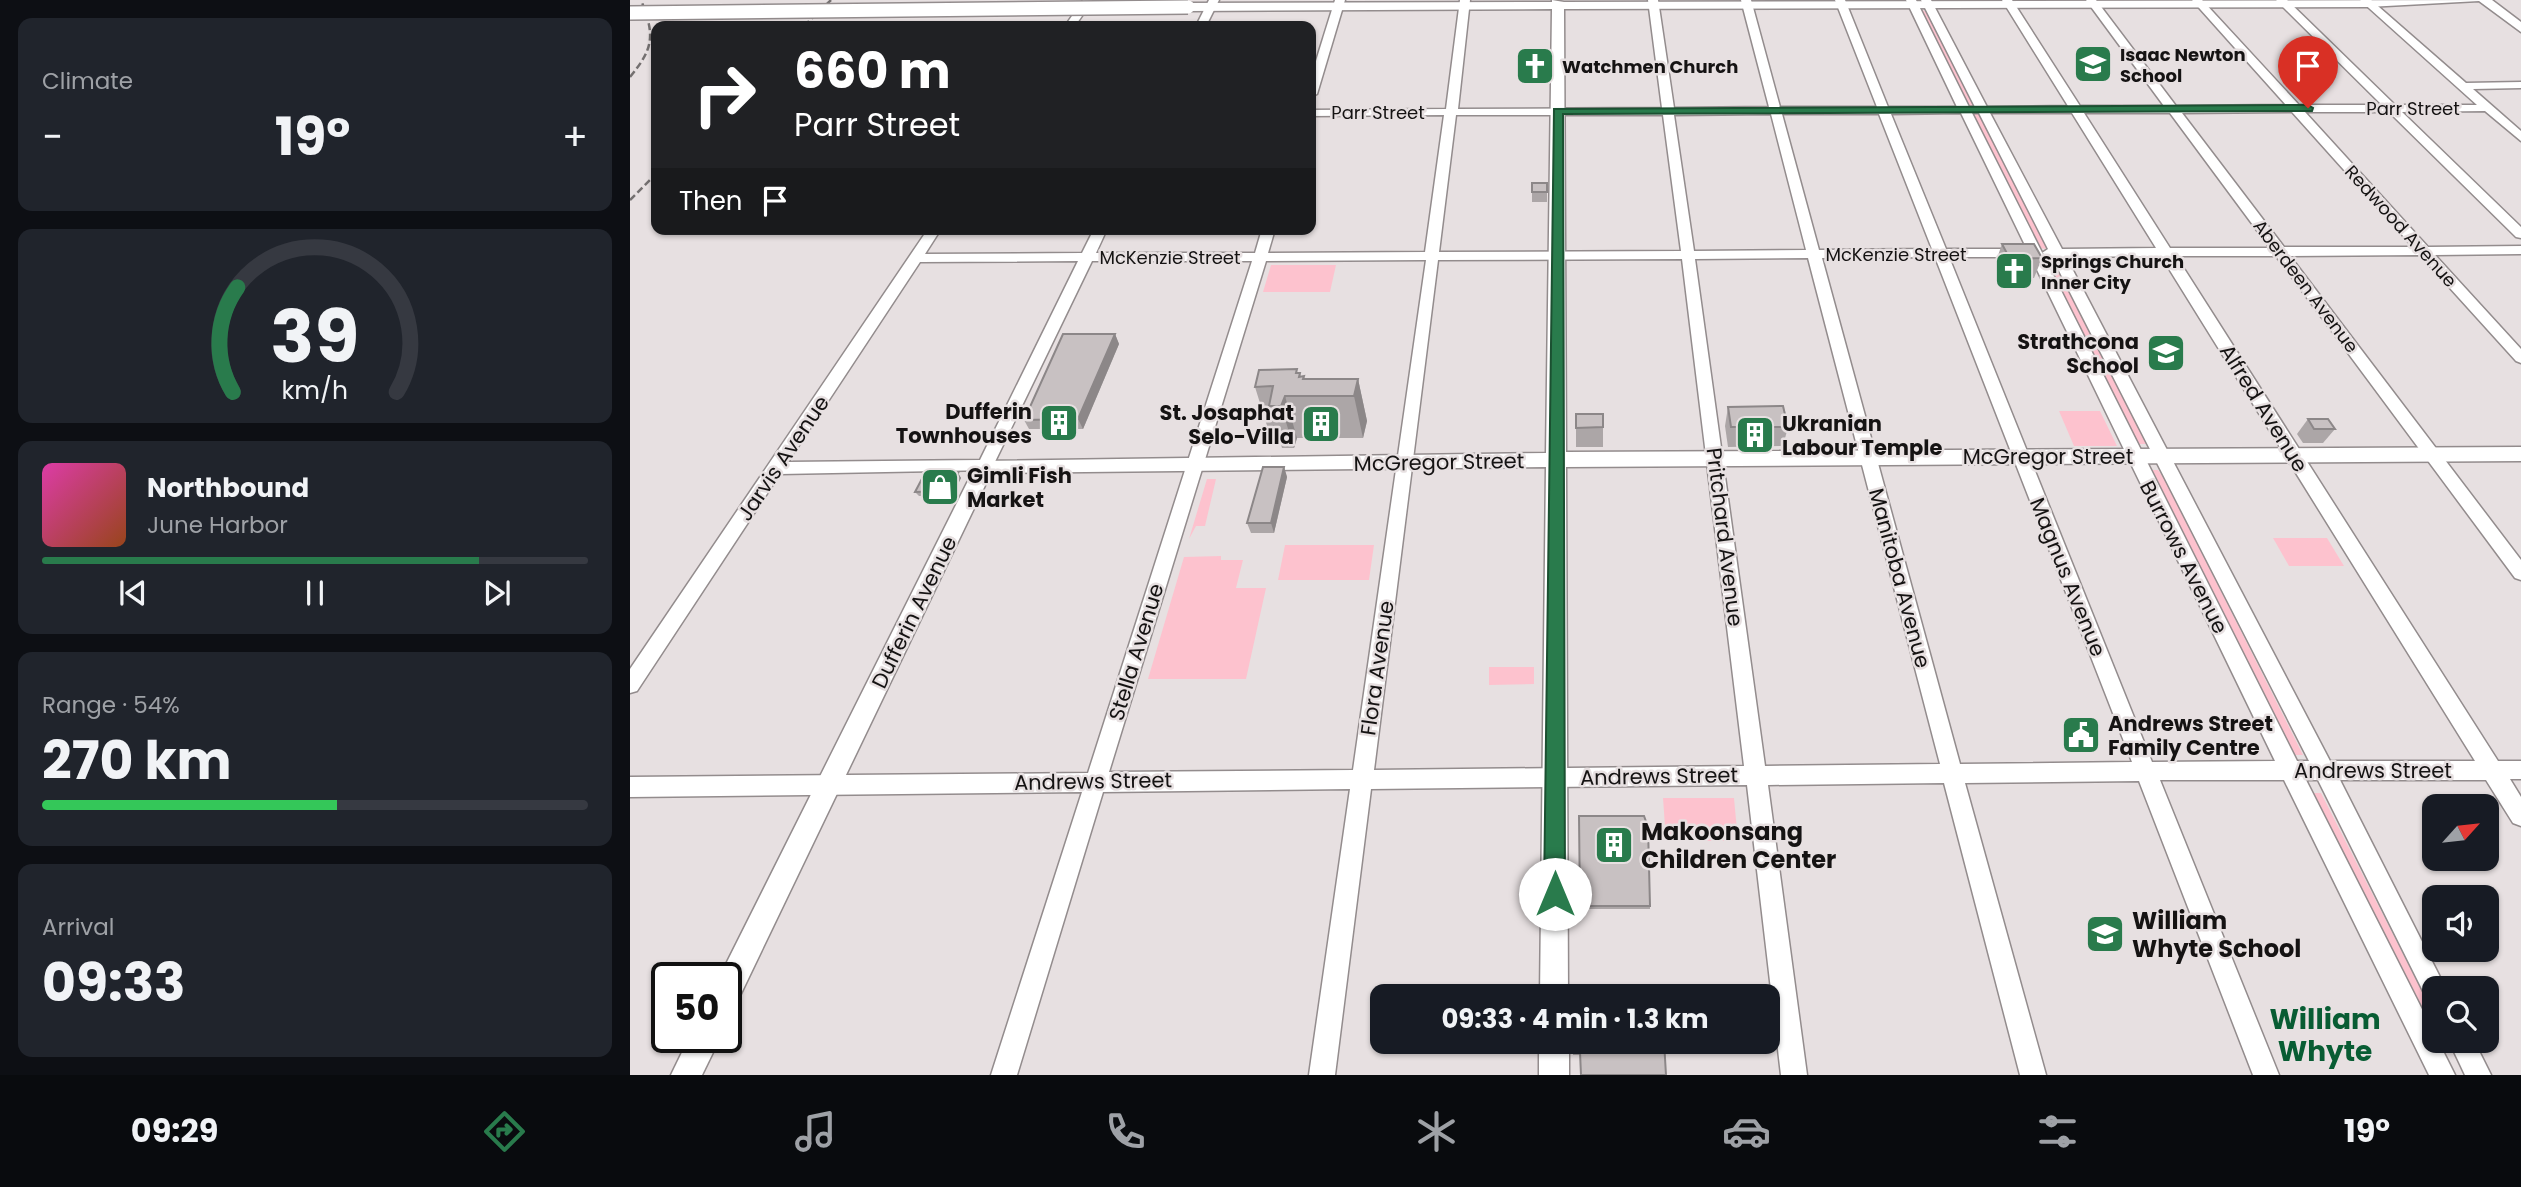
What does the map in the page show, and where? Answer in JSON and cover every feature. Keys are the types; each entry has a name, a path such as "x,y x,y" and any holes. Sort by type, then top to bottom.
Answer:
{"main road":[{"path":"630,13 1188,7 1212,3 2474,0"},
{"path":"2484,0 2521,28"},
{"path":"1554,984 1558,3"},
{"name":"McGregor Street","path":"985,466 1405,463 1557,459 2521,454"},
{"name":"Dufferin Avenue","path":"742,962 985,466"},
{"path":"687,1075 698,1053"},
{"path":"1554,1054 1554,1075"}],"street":[{"path":"1073,21 1088,0"},
{"path":"2283,1 2521,234"},
{"path":"2366,1 2521,137"},
{"name":"Pritchard Avenue","path":"1653,2 1716,459 1794,1075"},
{"name":"Manitoba Avenue","path":"1747,2 2033,1075"},
{"name":"Magnus Avenue","path":"1840,2 1942,253 2266,1075"},
{"name":"Burrows Avenue","path":"1912,2 2442,1075"},
{"name":"Burrows Avenue","path":"1927,2 2427,976"},
{"name":"Alfred Avenue","path":"2008,2 2521,816"},
{"name":"Aberdeen Avenue","path":"2093,2 2521,573"},
{"name":"Redwood Avenue","path":"2198,2 2521,358"},
{"path":"1203,21 1212,3"},
{"path":"1316,78 1339,3"},
{"name":"Flora Avenue","path":"1322,1075 1465,3"},
{"name":"Parr Street","path":"2463,86 2521,85"},
{"name":"Parr Street","path":"1316,113 2488,108"},
{"name":"Jarvis Avenue","path":"630,685 931,235"},
{"name":"Dufferin Avenue","path":"985,466 1098,235"},
{"name":"Stella Avenue","path":"1004,1075 1267,235"},
{"name":"McKenzie Street","path":"915,258 2521,250"},
{"name":"McGregor Street","path":"777,468 985,466"},
{"name":"Andrews Street","path":"630,787 2145,771 2521,770"},
{"path":"2467,1053 2478,1075"}],"shaded area":[{"path":"1921,9 1929,14 1975,106 1969,107"},
{"path":"1975,112 1981,115 2047,249 2039,248 1971,114"},
{"path":"2044,258 2054,259 2146,439 2146,444 2139,444 2133,438"},
{"path":"1271,265 1336,265 1330,292 1263,292"},
{"path":"2059,411 2100,411 2117,446 2074,446"},
{"path":"2152,470 2158,470 2164,478 2303,755 2292,755"},
{"path":"1207,479 1216,479 1205,526 1196,526 1189,539"},
{"path":"2273,538 2327,538 2344,566 2289,566"},
{"path":"1285,545 1374,545 1369,580 1278,580"},
{"path":"1221,556 1221,560 1243,560 1236,588 1266,588 1246,679 1148,679 1184,557"},
{"path":"1489,667 1534,667 1534,684 1489,685"},
{"path":"2311,793 2321,793 2422,991 2422,1016"},
{"path":"1663,798 1734,798 1738,841 1666,841"}],"building":[{"path":"1532,183 1547,183 1547,192 1532,192"},
{"path":"2002,244 2034,244 2042,258 2010,259"},
{"path":"1063,334 1115,334 1078,419 1024,420"},
{"path":"1297,369 1296,373 1300,373 1299,377 1304,376 1303,379 1358,379 1354,396 1285,396 1281,406 1269,406 1273,386 1255,387 1259,370"},
{"path":"1783,406 1788,427 1731,427 1728,407"},
{"path":"1576,414 1603,414 1603,427 1576,428"},
{"path":"2308,419 2328,419 2335,429 2314,429"},
{"path":"1263,467 1284,467 1271,523 1247,523"},
{"path":"925,473 958,473 949,491 915,492"},
{"path":"1579,816 1644,816 1648,827 1650,906 1580,906"},
{"path":"1580,1054 1665,1054 1666,1075 1581,1075"}],"railway":[{"path":"630,77 644,58 650,41 649,23 641,0"},
{"path":"809,21 831,0"},
{"path":"630,200 651,179"}],"place":[{"name":"Isaac Newton School","path":"2093,64"},
{"name":"Watchmen Church","path":"1535,66"},
{"name":"Springs Church Inner City","path":"2014,271"},
{"name":"Strathcona School","path":"2166,353"},
{"name":"Dufferin Townhouses","path":"1059,423"},
{"name":"St. Josaphat Selo-Villa","path":"1321,424"},
{"name":"Ukranian Labour Temple","path":"1755,435"},
{"name":"Gimli Fish Market","path":"940,487"},
{"name":"Andrews Street Family Centre","path":"2081,735"},
{"name":"Makoonsang Children Center","path":"1614,845"},
{"name":"William Whyte School","path":"2105,934"}],"district":[{"name":"William Whyte","path":"2325,1035"}],"route":[{"path":"1555,894 1558,111 2308,108"}]}
